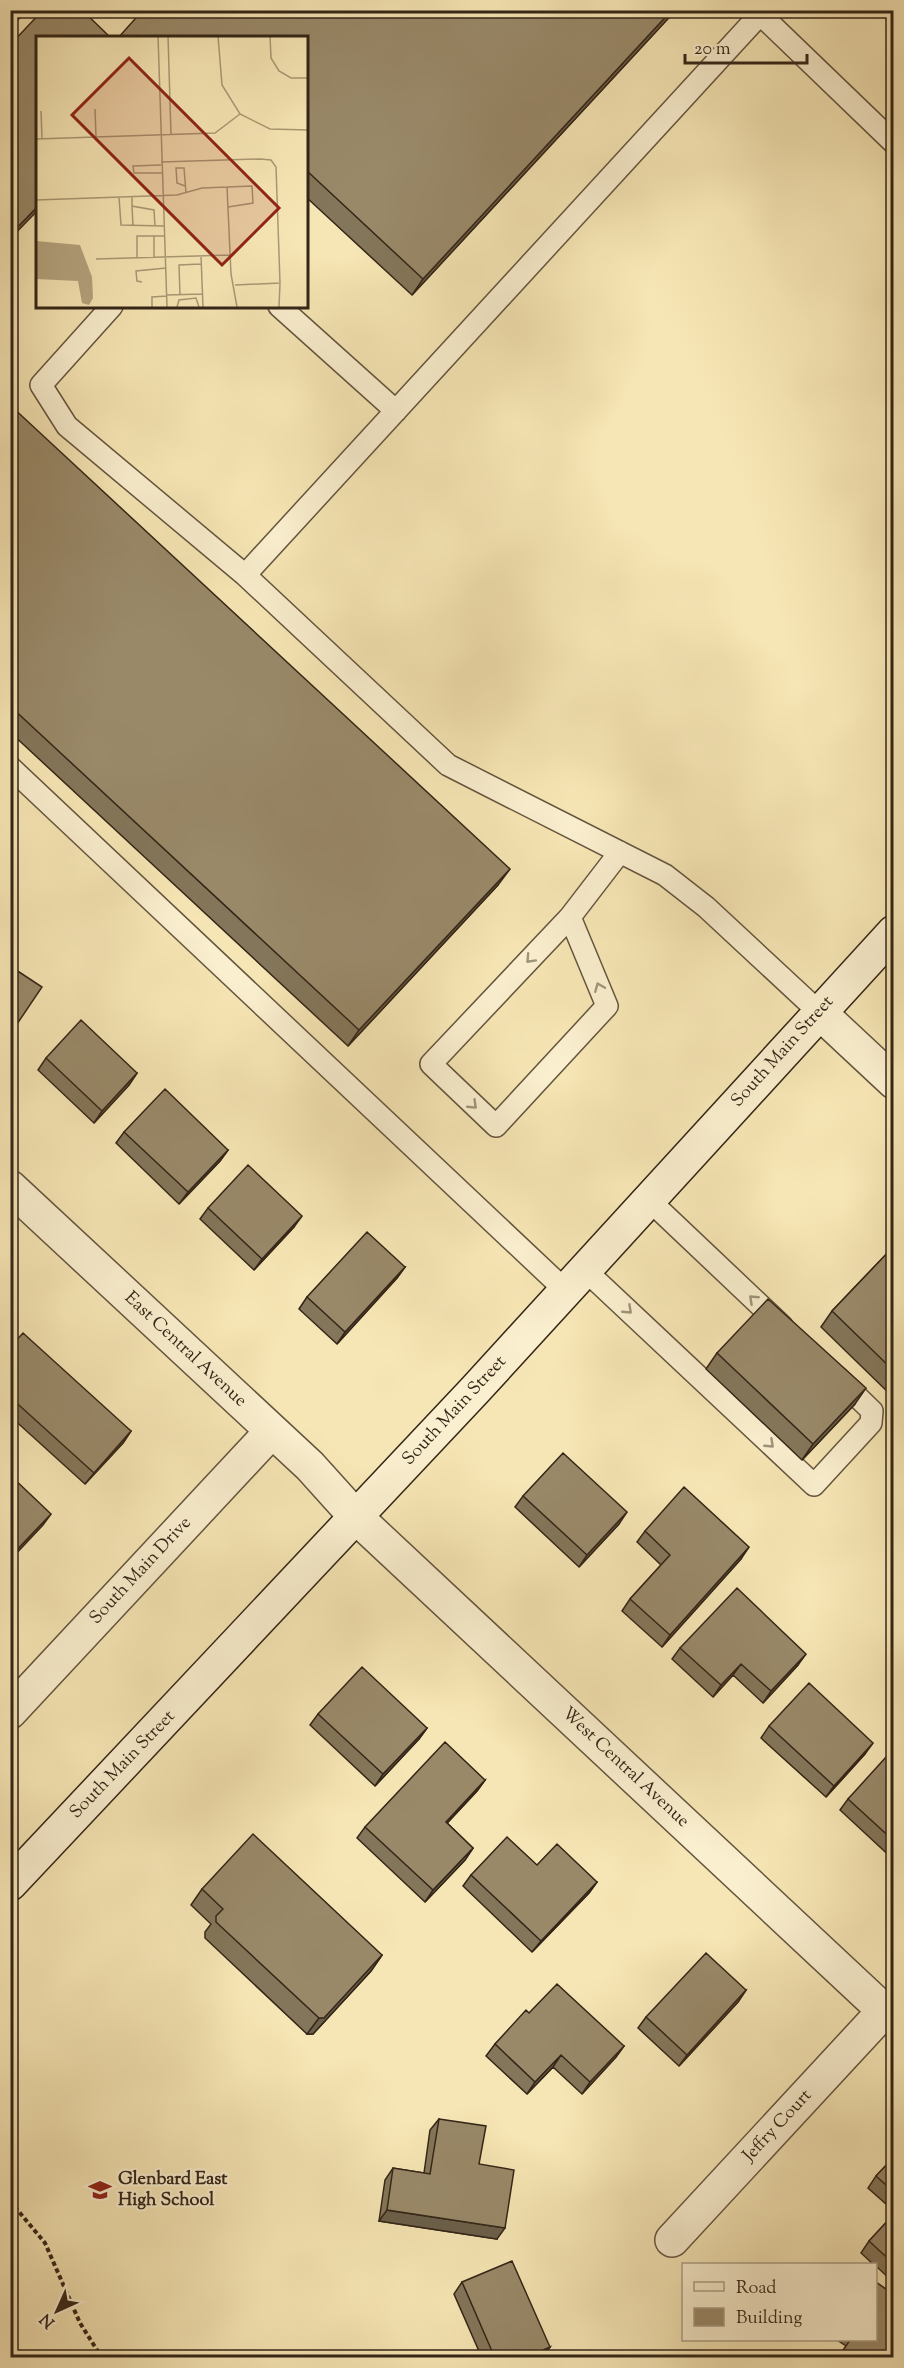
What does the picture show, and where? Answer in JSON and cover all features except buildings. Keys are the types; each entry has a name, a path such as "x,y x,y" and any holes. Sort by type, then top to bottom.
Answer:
{"street":[{"name":"South Main Street","path":"10,1884 356,1517 894,932"},
{"path":"819,1012 894,1082"},
{"name":"East Central Avenue","path":"10,1187 310,1466 356,1517"},
{"name":"South Main Drive","path":"10,1712 272,1431"},
{"name":"West Central Avenue","path":"356,1517 889,2016"},
{"name":"Jeffry Court","path":"672,2240 889,2016"}],"lane":[{"path":"245,575 763,13 894,143"},
{"path":"110,308 41,385 67,426 245,575 448,765 665,875 706,907 819,1012"},
{"path":"281,308 396,411"},
{"path":"10,767 576,1280 814,1485 871,1423 872,1411 820,1362"},
{"path":"570,917 607,1006 496,1126 431,1064 570,917 620,852"},
{"path":"648,1200 794,1338"}],"path":[{"path":"10,2201 45,2243 80,2323 102,2358"}],"place":[{"name":"Glenbard East High School","path":"100,2190"}]}
